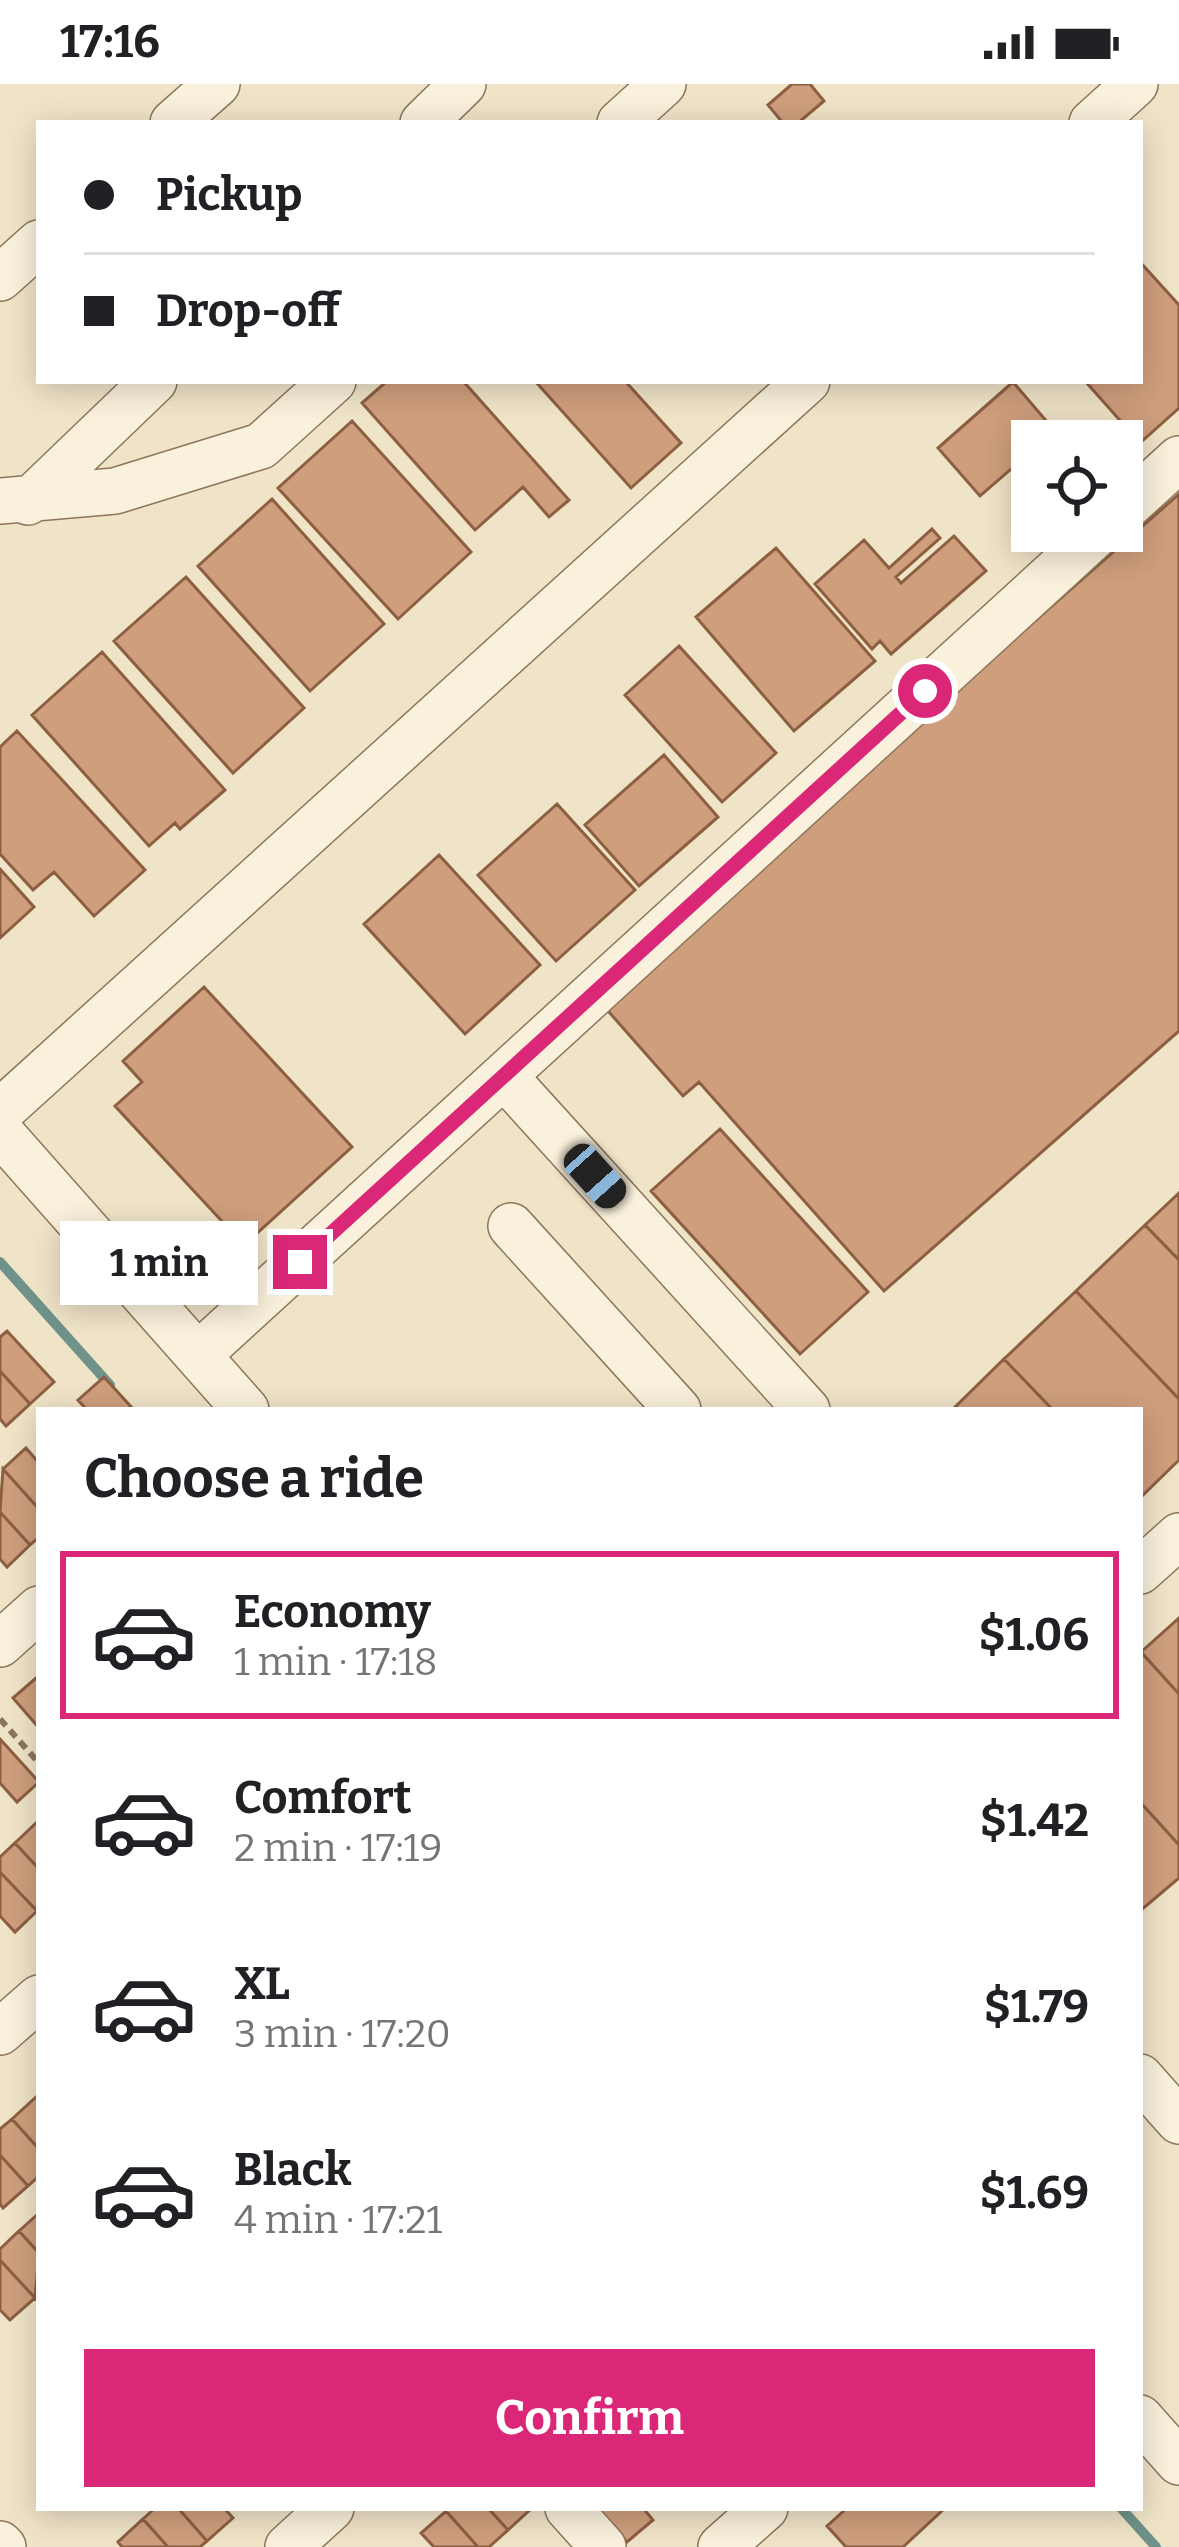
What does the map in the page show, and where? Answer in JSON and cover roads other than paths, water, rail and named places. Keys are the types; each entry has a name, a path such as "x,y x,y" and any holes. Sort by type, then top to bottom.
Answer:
{"street":[{"path":"176,120 217,84"},
{"path":"426,120 463,84"},
{"path":"623,120 664,84"},
{"path":"1095,120 1136,84"},
{"path":"0,278 36,246"},
{"path":"14,502 151,384"},
{"path":"14,502 115,491 261,446 330,384"},
{"path":"0,1112 804,384"},
{"path":"1143,492 1179,459"},
{"path":"198,1355 1077,552"},
{"path":"504,1076 804,1407"},
{"path":"0,1132 243,1407"},
{"path":"511,1226 675,1407"},
{"path":"1143,1568 1179,1536"},
{"path":"0,1644 36,1612"},
{"path":"0,2032 36,2001"},
{"path":"1143,2081 1179,2121"},
{"path":"1143,2421 1179,2462"},
{"path":"288,2547 329,2511"},
{"path":"571,2511 603,2547"},
{"path":"722,2547 761,2511"}],"waterway":[{"path":"0,1262 110,1385"},
{"path":"1124,2511 1156,2547"}]}
